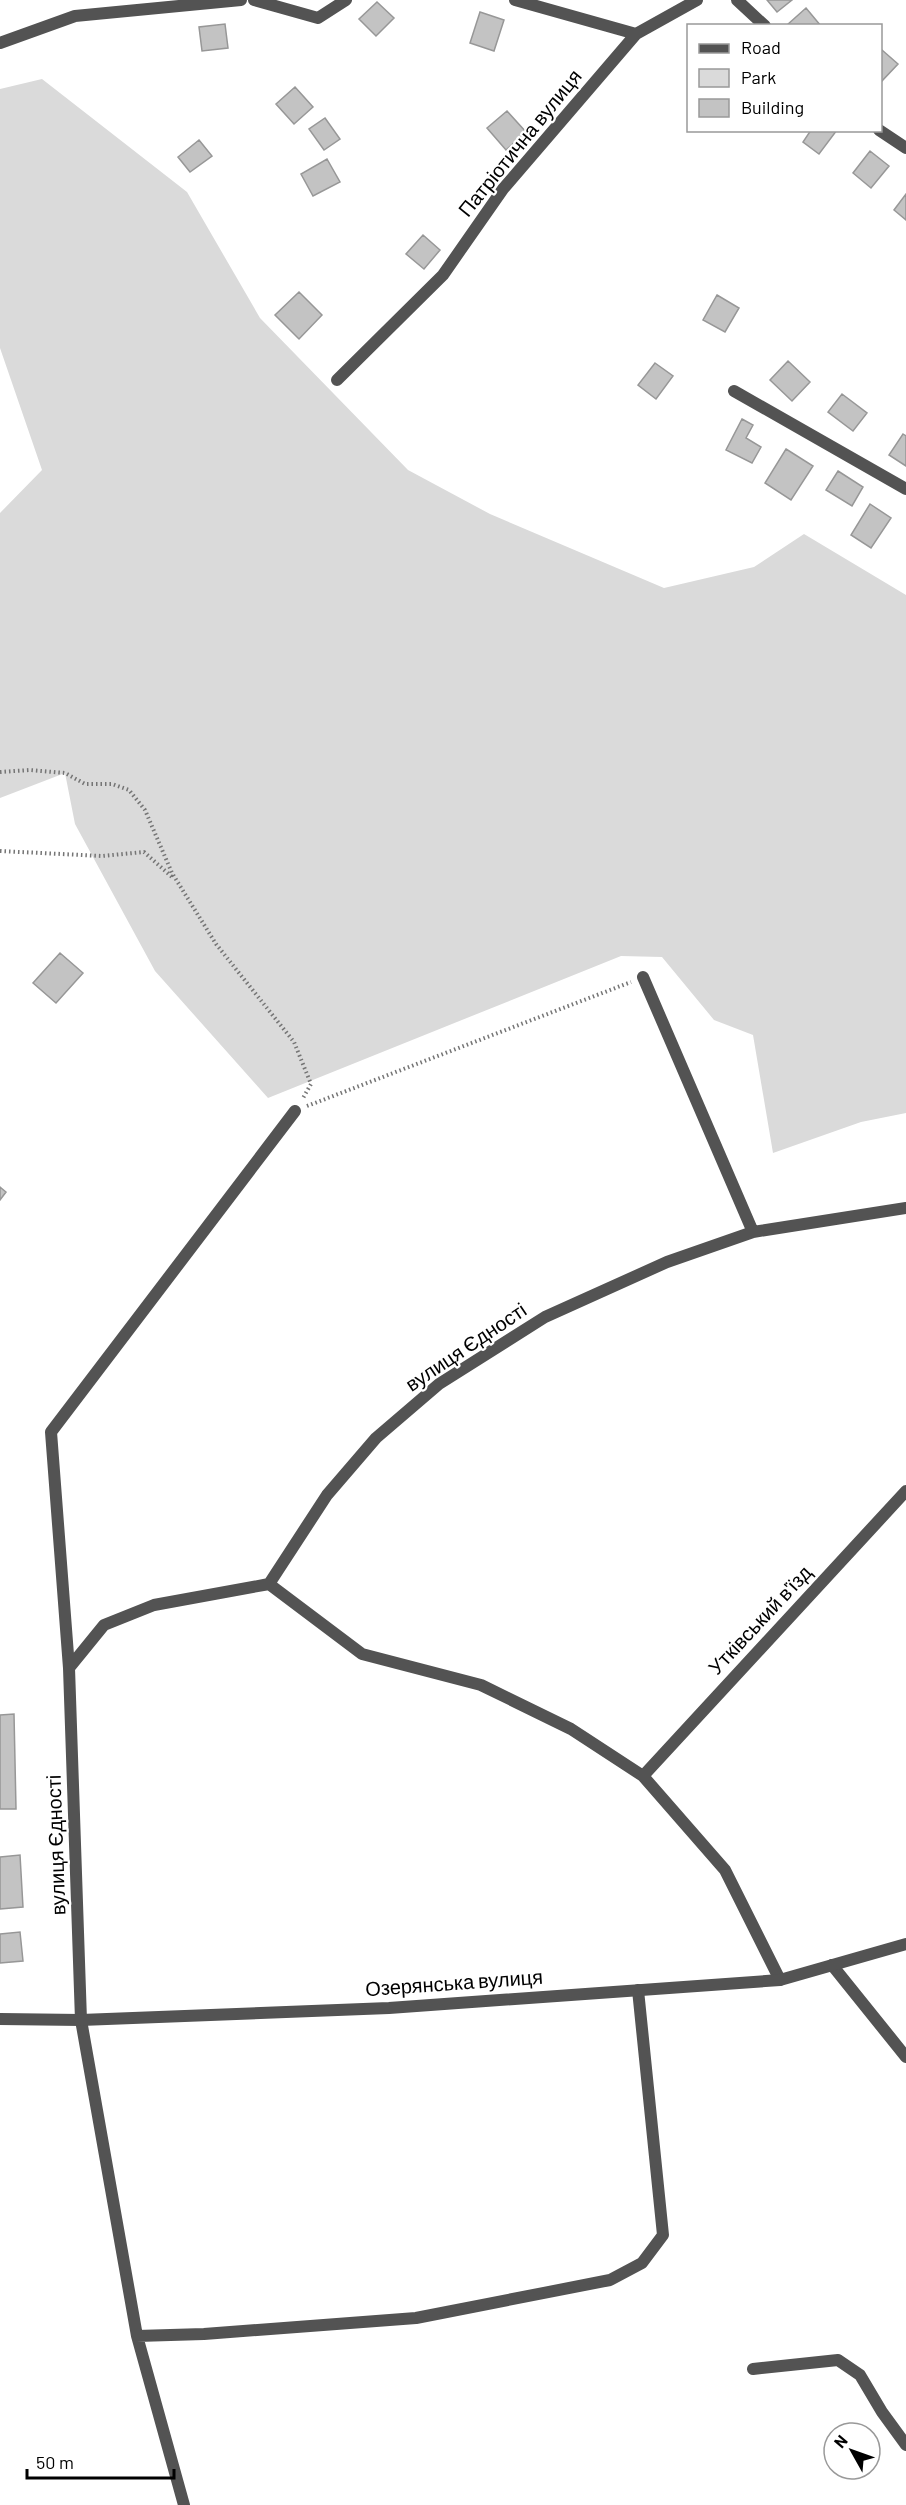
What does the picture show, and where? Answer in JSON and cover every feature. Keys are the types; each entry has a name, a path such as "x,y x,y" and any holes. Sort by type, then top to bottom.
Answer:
{"street":[{"path":"0,43 75,16 241,0"},
{"path":"254,0 318,18 346,0"},
{"path":"515,0 636,34"},
{"name":"Патріотична вулиця","path":"337,380 442,275 503,189 636,34 697,0"},
{"path":"737,0 763,24"},
{"path":"882,132 906,148"},
{"path":"734,391 906,489"},
{"path":"643,977 753,1232"},
{"name":"вулиця Єдності","path":"184,2505 137,2336 81,2020 69,1668 51,1432 295,1111"},
{"name":"вулиця Єдності","path":"269,1584 327,1495 376,1437 439,1384 545,1317 667,1262 753,1232 906,1208"},
{"name":"Утківський в'їзд","path":"643,1776 906,1491"},
{"path":"69,1668 104,1625 154,1605 269,1584 362,1654 481,1685 571,1729 643,1776 725,1870 780,1980"},
{"name":"Озерянська вулиця","path":"0,2019 81,2020 389,2008 780,1980 906,1944"},
{"path":"832,1965 906,2056"},
{"path":"137,2336 204,2334 416,2318 610,2280 642,2263 663,2235 638,1990"},
{"path":"753,2369 838,2360 860,2375 882,2412 906,2445"}],"path":[{"path":"0,772 30,770 65,773 85,784 112,784 129,790 145,810 178,883 216,944 294,1042 311,1083 295,1111"},
{"path":"0,851 102,856 144,852 178,883"},
{"path":"295,1111 643,977"}],"green space":[{"path":"42,79 187,192 260,318 408,470 490,514 664,588 754,567 804,534 906,595 906,1113 861,1122 773,1153 753,1035 714,1020 662,957 621,956 268,1098 155,971 75,824 65,773 0,798 0,513 42,470 0,348 0,89"}],"building":[{"path":"767,0 792,0 777,12"},
{"path":"377,2 394,18 376,36 359,19"},
{"path":"806,8 819,24 788,24"},
{"path":"480,12 504,20 494,51 470,43"},
{"path":"225,24 228,48 202,51 199,27"},
{"path":"882,50 898,64 882,81"},
{"path":"295,87 313,107 294,124 276,104"},
{"path":"507,111 526,132 506,150 487,128"},
{"path":"325,118 340,139 324,150 309,129"},
{"path":"810,132 836,132 819,154 803,142"},
{"path":"199,140 212,156 190,172 178,157"},
{"path":"870,151 889,166 871,188 853,173"},
{"path":"327,159 340,182 313,196 301,174"},
{"path":"906,194 906,220 894,210"},
{"path":"423,235 440,250 424,269 406,254"},
{"path":"299,292 322,315 299,339 275,315"},
{"path":"717,295 739,308 725,332 703,320"},
{"path":"788,361 810,382 792,401 770,380"},
{"path":"655,363 673,376 656,399 638,385"},
{"path":"842,394 867,413 853,431 828,412"},
{"path":"742,419 753,425 746,438 761,447 752,463 726,450"},
{"path":"903,434 906,436 906,466 889,455"},
{"path":"786,449 813,466 791,500 765,483"},
{"path":"838,471 863,487 852,506 826,490"},
{"path":"870,504 891,518 871,548 851,535"},
{"path":"60,953 83,973 56,1003 33,983"},
{"path":"0,1187 6,1192 0,1200"},
{"path":"14,1714 16,1809 0,1809 0,1715"},
{"path":"20,1855 23,1907 0,1909 0,1857"},
{"path":"20,1932 23,1961 0,1963 0,1934"}]}
